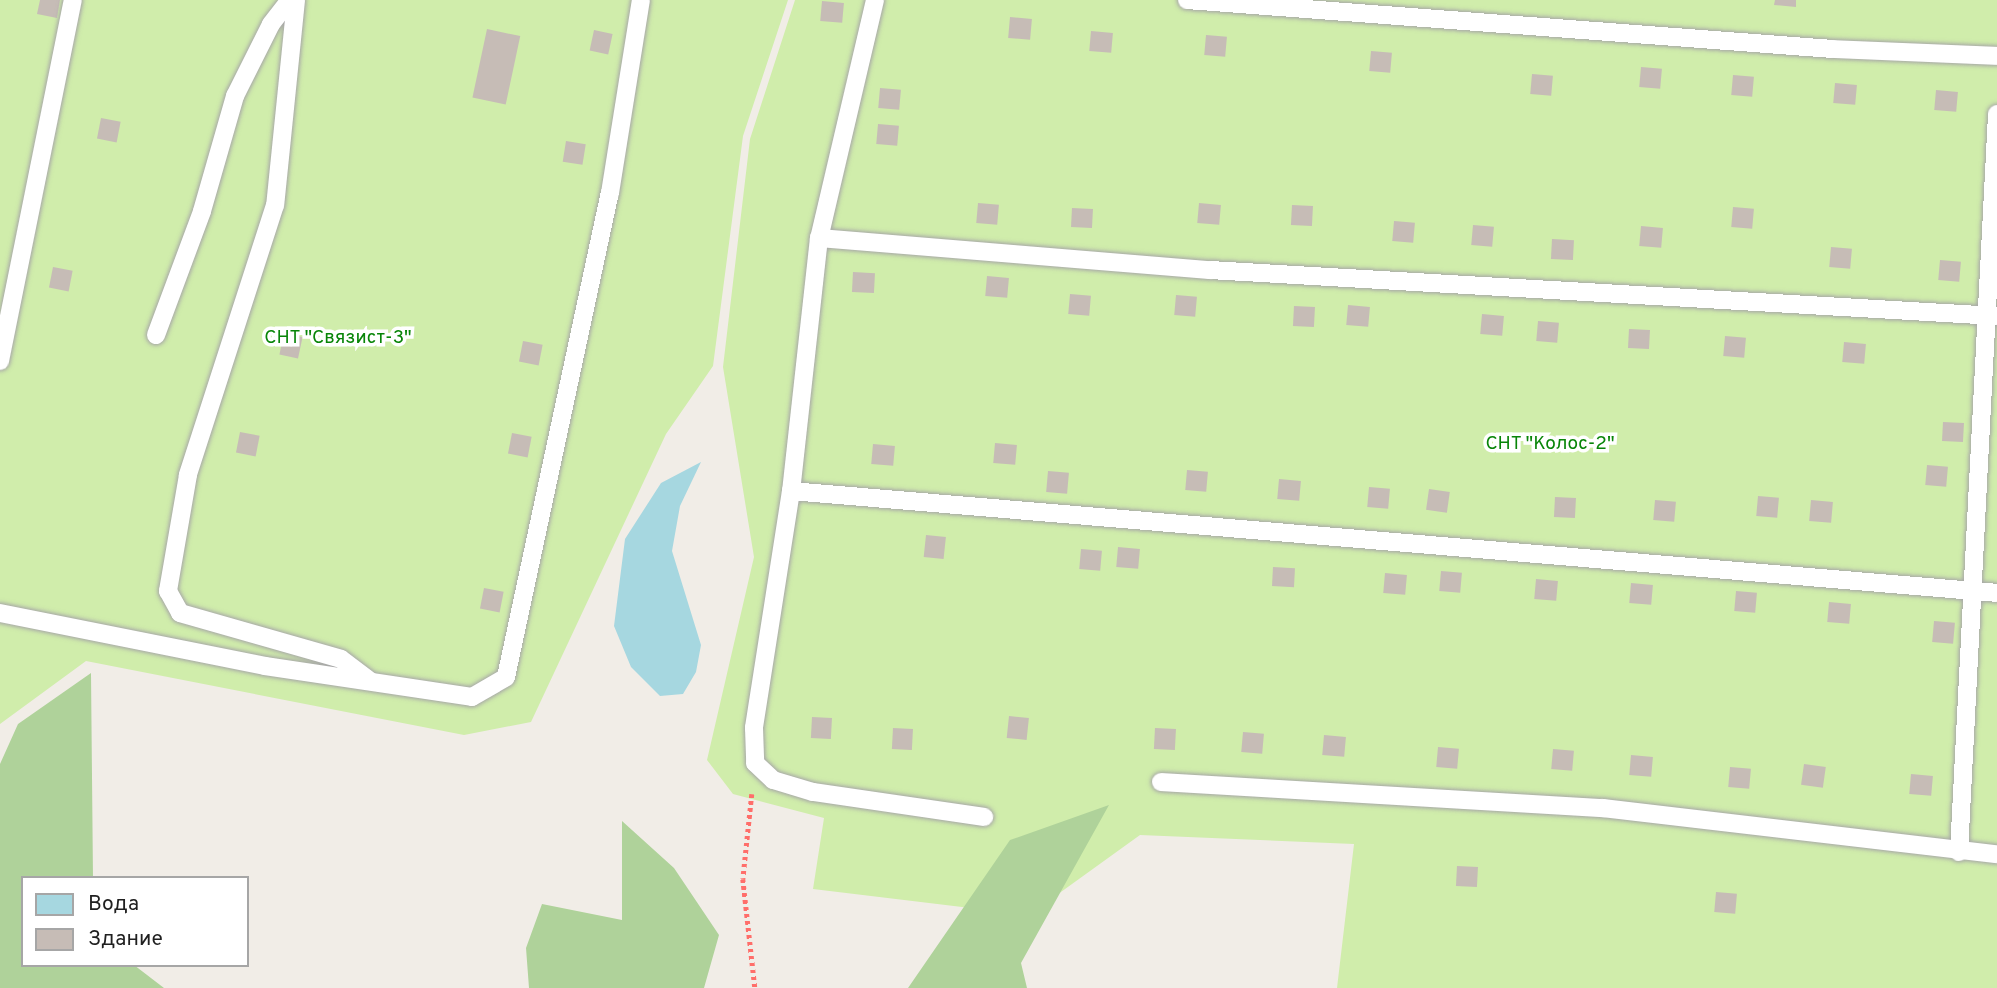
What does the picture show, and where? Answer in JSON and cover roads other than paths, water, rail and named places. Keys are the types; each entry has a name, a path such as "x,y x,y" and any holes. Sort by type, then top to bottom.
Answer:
{"lane":[{"path":"0,360 73,0"},
{"path":"156,335 202,211 235,96 271,24 290,0"},
{"path":"296,0 275,205 188,475 167,591 180,612 341,659 371,682"},
{"path":"0,612 265,666 471,697 506,677 610,193 641,0"},
{"path":"875,0 820,238 791,491 754,728 755,763 773,780 813,792 984,817"},
{"path":"1187,0 1832,49 1997,56"},
{"path":"1959,852 1969,592 1992,316 1997,114"},
{"path":"820,238 1143,265 1992,316"},
{"path":"791,491 1667,562 1997,593"},
{"path":"1161,782 1603,808 1959,852 1997,854"}],"water":[{"path":"701,462 680,506 672,551 701,645 696,672 683,694 660,696 631,667 614,626 625,539 661,483"}],"park label":[{"name":"СНТ \"Связист-3\"","path":"338,339"},
{"name":"СНТ \"Колос-2\"","path":"1550,445"}]}
